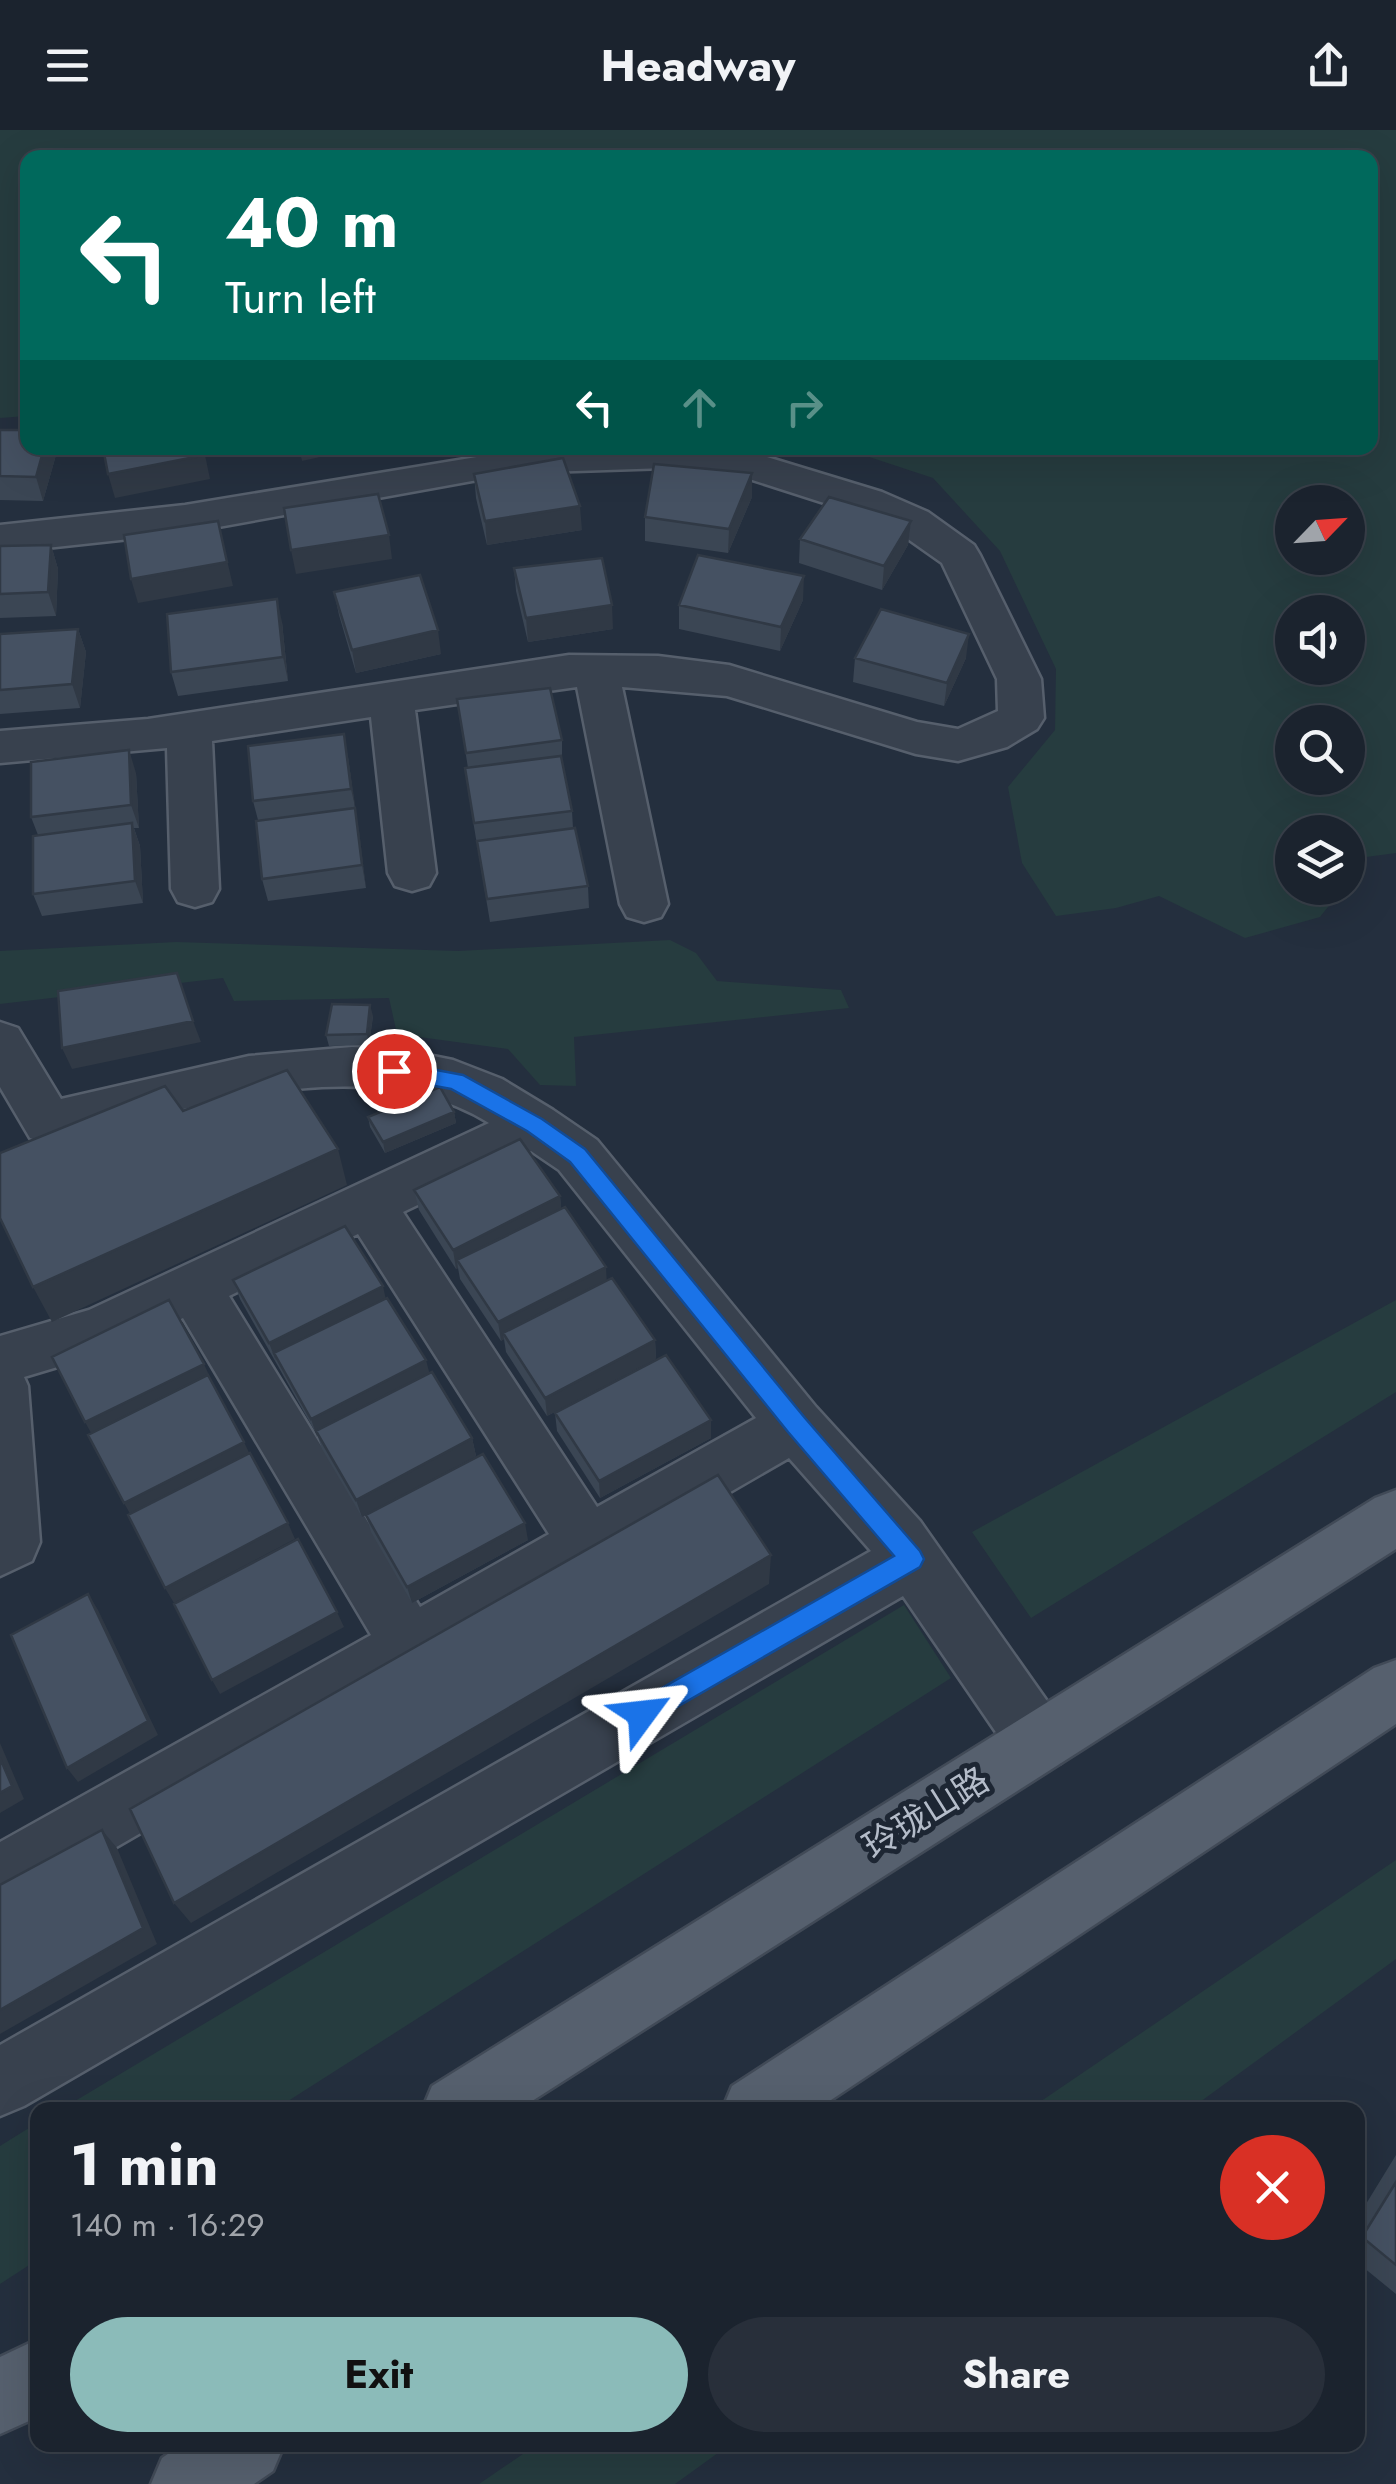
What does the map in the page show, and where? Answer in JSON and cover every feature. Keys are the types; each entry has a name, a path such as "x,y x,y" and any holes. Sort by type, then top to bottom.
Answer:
{"main road":[{"name":"玲珑山路","path":"469,2102 1396,1516"},
{"path":"768,2102 1396,1689"},
{"path":"0,2398 30,2379"},
{"path":"188,2484 236,2452"}],"street":[{"path":"0,539 185,519 472,468 545,460 667,455 741,462 867,502 913,522 959,555 1019,679 1021,718 991,736 958,744 916,738 729,681 658,672 569,671 190,728 0,747"},
{"path":"596,671 644,904"},
{"path":"391,697 412,874"},
{"path":"190,728 195,889"},
{"path":"0,1042 48,1123 252,1076 363,1066 456,1081 535,1125 578,1156 796,1425 912,1559 1038,1742"},
{"path":"0,1360 101,1330 535,1125"},
{"path":"368,1204 588,1544"},
{"path":"194,1286 410,1645"},
{"path":"0,1386 11,1542 0,1549"},
{"path":"0,1878 796,1425"},
{"path":"0,2082 912,1559"}],"green space":[{"path":"0,130 1396,130 1396,853 1365,858 1365,815 1275,815 1275,905 1330,905 1320,917 1245,938 1159,896 1116,908 1056,916 1022,863 1008,787 1055,730 1056,669 1000,551 933,478 863,455 1378,455 1378,150 20,150 20,417 0,418"},
{"path":"670,940 696,953 717,981 841,990 849,1008 574,1037 576,1086 540,1085 508,1049 397,1034 389,998 234,1001 223,978 0,1004 0,951 176,942 458,951"},
{"path":"1396,1300 1396,1392 1031,1618 972,1532"},
{"path":"904,1605 951,1678 287,2102 73,2102"},
{"path":"1396,1860 1396,1959 1200,2102 1040,2102"},
{"path":"30,2127 30,2265 0,2284 0,2146"},
{"path":"526,2452 719,2452 675,2484 479,2484"}],"building":[{"path":"0,430 20,430 20,455 42,455 36,477 0,476"},
{"path":"104,455 205,455 108,474"},
{"path":"563,458 580,506 485,521 474,474"},
{"path":"654,464 752,473 729,529 645,517"},
{"path":"378,494 389,535 291,550 284,508"},
{"path":"829,497 911,521 884,566 800,539"},
{"path":"218,521 227,562 131,579 124,535"},
{"path":"51,545 48,592 0,594 0,546"},
{"path":"698,555 804,576 781,627 679,605"},
{"path":"602,558 612,605 526,618 514,568"},
{"path":"420,575 438,630 352,650 334,592"},
{"path":"277,599 283,657 171,672 167,614"},
{"path":"881,609 969,634 947,683 855,658"},
{"path":"78,629 72,684 0,690 0,634"},
{"path":"550,688 562,740 466,753 457,699"},
{"path":"344,734 351,789 253,801 248,746"},
{"path":"129,750 131,805 31,817 31,762"},
{"path":"561,756 572,811 474,823 465,768"},
{"path":"355,808 362,865 262,879 256,821"},
{"path":"132,823 135,881 33,894 33,836"},
{"path":"575,828 588,886 487,899 477,841"},
{"path":"177,973 193,1021 62,1048 58,991"},
{"path":"332,1004 370,1005 367,1034 326,1035"},
{"path":"287,1070 338,1149 33,1287 0,1218 0,1153 165,1086 183,1111"},
{"path":"440,1087 454,1112 383,1142 368,1117"},
{"path":"520,1139 560,1196 453,1250 414,1190"},
{"path":"565,1207 606,1267 498,1322 457,1260"},
{"path":"345,1226 383,1286 269,1343 233,1280"},
{"path":"612,1278 655,1340 545,1398 503,1333"},
{"path":"387,1298 426,1360 311,1419 274,1353"},
{"path":"169,1300 204,1364 85,1422 52,1357"},
{"path":"666,1355 711,1420 599,1481 555,1413"},
{"path":"432,1372 472,1438 356,1500 316,1431"},
{"path":"208,1375 244,1442 124,1503 88,1435"},
{"path":"250,1453 288,1523 165,1588 128,1515"},
{"path":"483,1454 525,1523 407,1587 366,1515"},
{"path":"718,1475 771,1555 174,1903 130,1809"},
{"path":"298,1539 337,1612 212,1680 174,1604"},
{"path":"88,1594 148,1721 67,1768 11,1635"},
{"path":"0,1758 12,1786 0,1793"},
{"path":"102,1830 143,1928 0,2010 0,1885"},
{"path":"1396,2182 1396,2265 1365,2239 1365,2232"}],"route":[{"path":"394,1071 456,1081 535,1125 578,1156 796,1425 912,1559 642,1714"}]}
